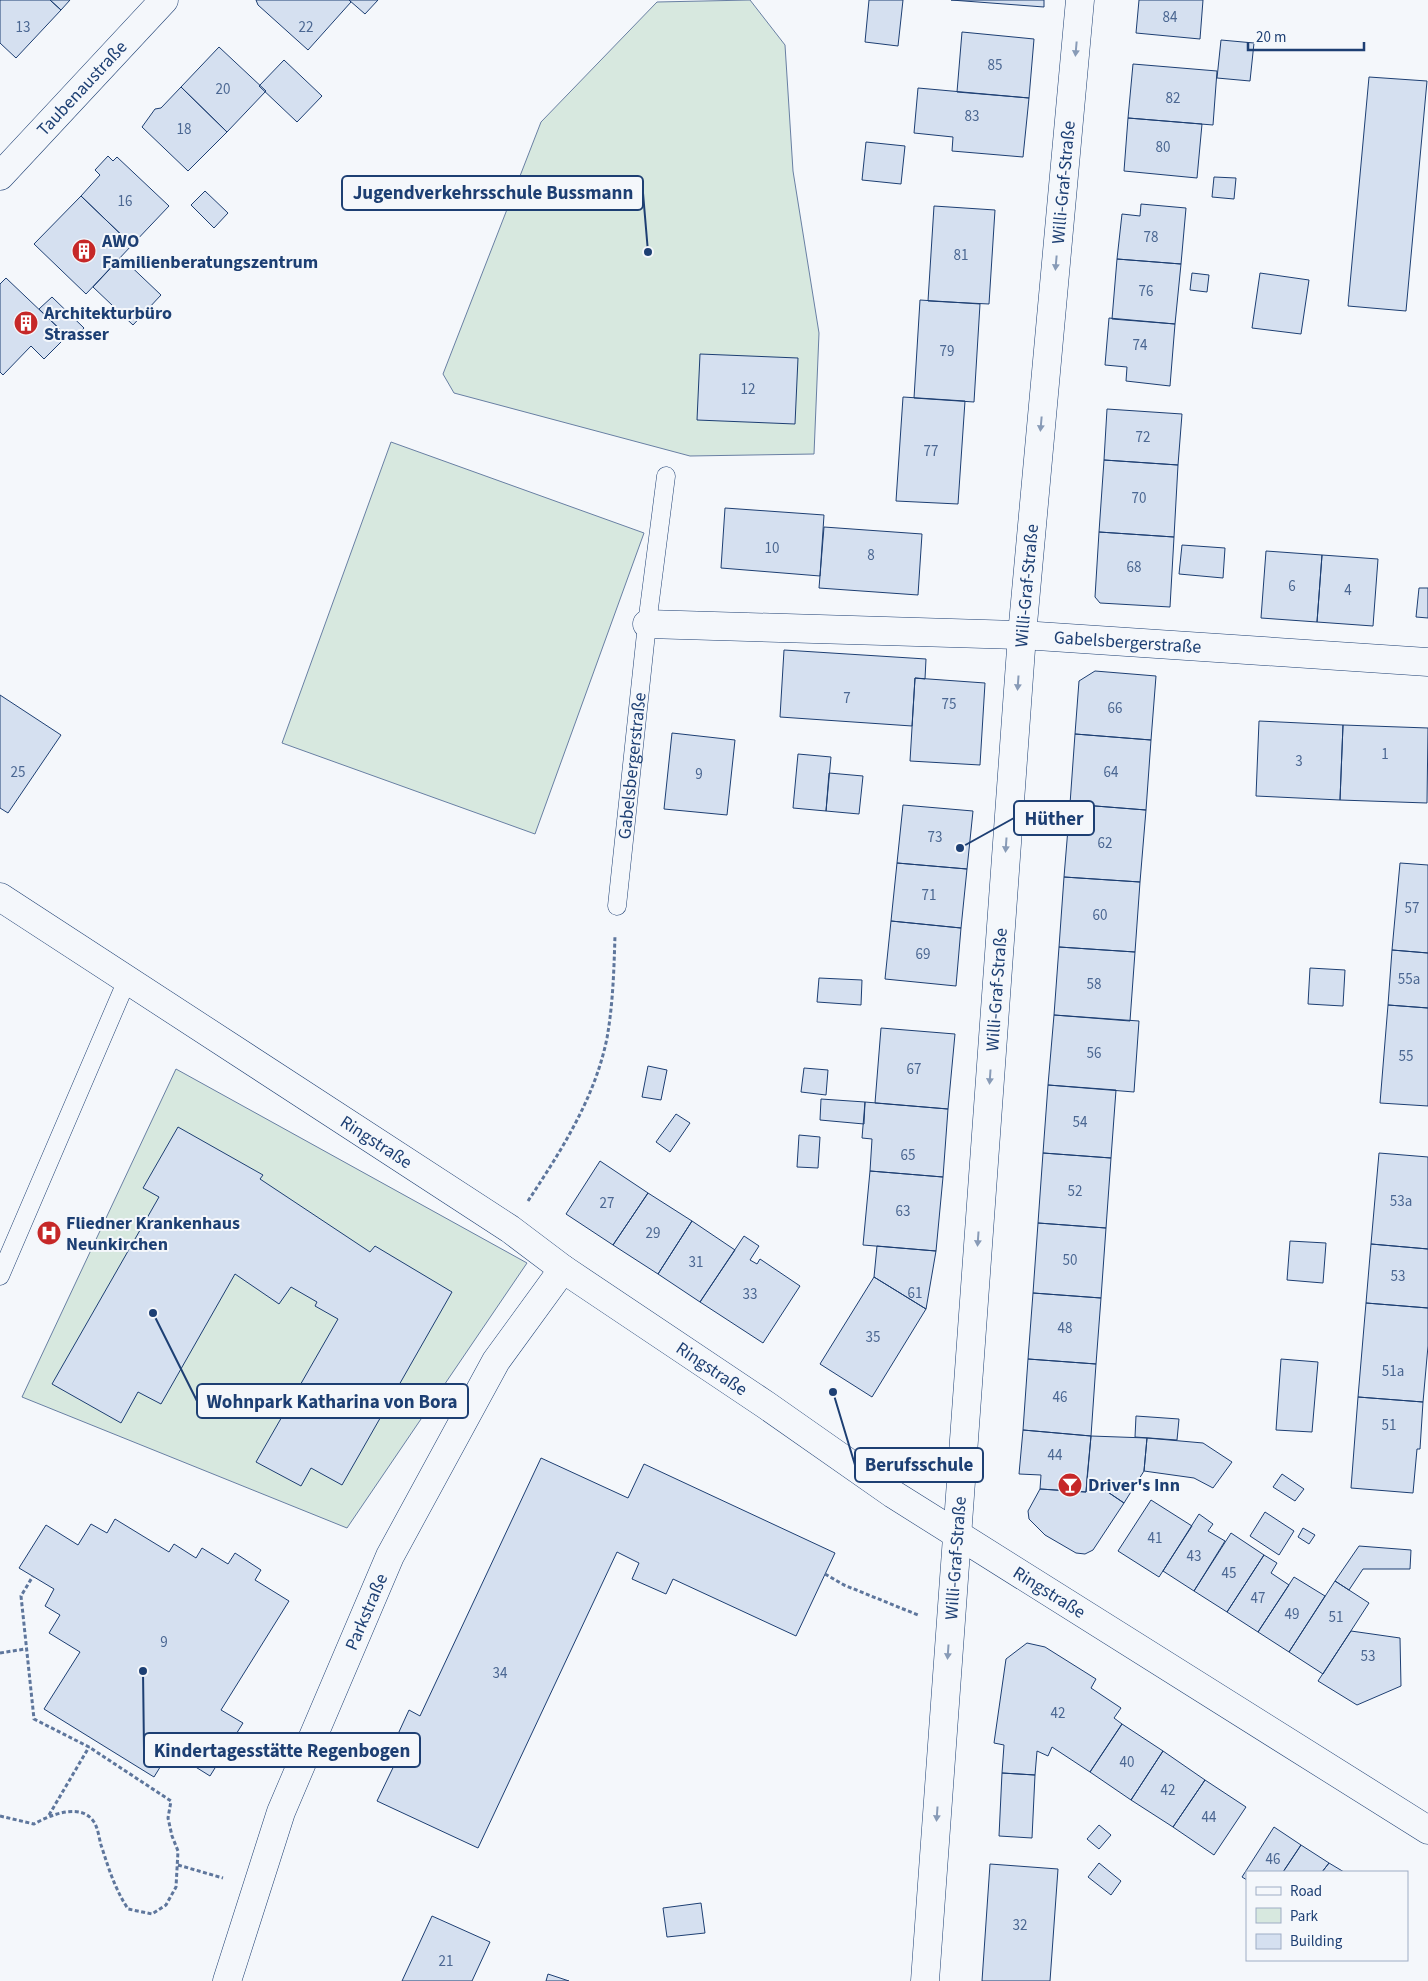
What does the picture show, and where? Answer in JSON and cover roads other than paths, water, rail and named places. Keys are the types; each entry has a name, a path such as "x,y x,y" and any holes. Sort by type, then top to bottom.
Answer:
{"street":[{"name":"Taubenaustraße","path":"0,176 164,0"},
{"name":"Willi-Graf-Straße","path":"925,1981 1022,635 1080,0"},
{"name":"Gabelsbergerstraße","path":"647,624 1022,635 1428,662"},
{"name":"Ringstraße","path":"0,897 510,1229 563,1269 766,1405 893,1494 1428,1830"},
{"name":"Parkstraße","path":"227,1981 281,1812 390,1556 496,1361 563,1269"}],"lane":[{"name":"Gabelsbergerstraße","path":"617,906 647,624 666,476"},
{"path":"0,1276 128,980"}],"place":[{"name":"AWO Familienberatungszentrum","path":"84,251"},
{"name":"Jugendverkehrsschule Bussmann","path":"648,252"},
{"name":"Architekturbüro Strasser","path":"26,323"},
{"name":"Hüther","path":"960,848"},
{"name":"Fliedner Krankenhaus Neunkirchen","path":"49,1233"},
{"name":"Wohnpark Katharina von Bora","path":"153,1313"},
{"name":"Berufsschule","path":"833,1392"},
{"name":"Driver's Inn","path":"1070,1485"},
{"name":"Kindertagesstätte Regenbogen","path":"143,1671"}]}
